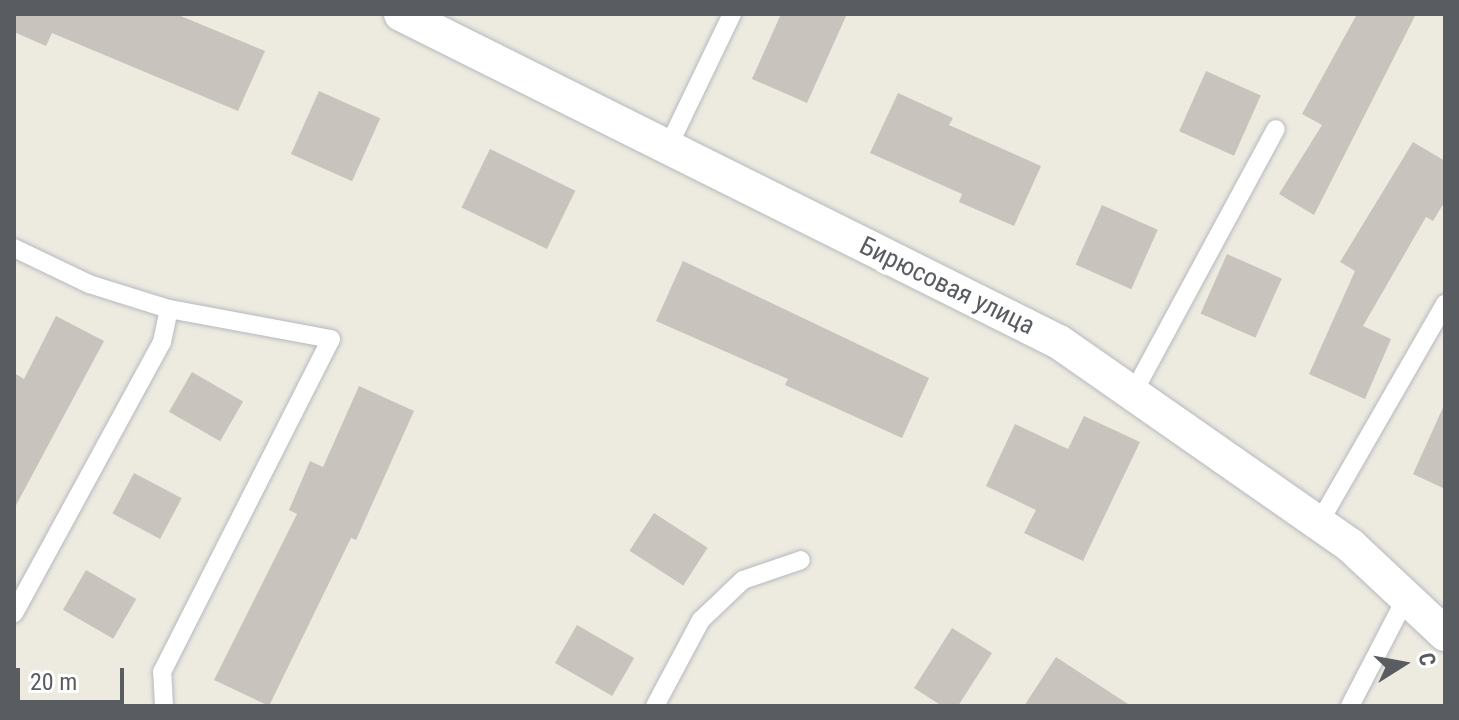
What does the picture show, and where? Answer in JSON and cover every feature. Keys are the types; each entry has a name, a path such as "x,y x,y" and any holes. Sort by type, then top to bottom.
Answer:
{"street":[{"name":"Бирюсовая улица","path":"401,14 1059,342 1319,523 1445,634"}],"lane":[{"path":"668,147 732,14"},
{"path":"1133,393 1276,129"},
{"path":"14,248 89,284 169,309 331,339 162,672 164,706"},
{"path":"1319,523 1445,304"},
{"path":"14,613 162,342 169,309"},
{"path":"655,706 701,620 743,580 801,560"},
{"path":"1350,706 1406,598"}],"building":[{"path":"14,14 176,14 265,51 238,111 52,33 46,46 14,32"},
{"path":"781,14 847,14 807,103 752,79"},
{"path":"1357,14 1416,14 1314,215 1279,194 1322,125 1302,114"},
{"path":"1206,71 1261,95 1234,156 1179,131"},
{"path":"319,91 380,118 352,181 291,154"},
{"path":"898,93 953,118 949,125 1041,166 1014,226 959,202 962,194 870,153"},
{"path":"1413,142 1445,161 1445,201 1433,221 1426,217 1363,326 1391,339 1365,399 1309,374 1355,271 1340,262"},
{"path":"490,149 575,191 547,249 462,207"},
{"path":"1102,205 1158,230 1131,289 1076,264"},
{"path":"1227,254 1282,278 1255,338 1201,313"},
{"path":"683,261 929,378 902,438 785,385 788,379 656,321"},
{"path":"56,316 104,341 14,509 14,373 24,379"},
{"path":"192,372 243,402 220,441 169,412"},
{"path":"359,386 414,411 356,540 351,538 269,706 214,680 297,514 289,510 310,461 323,467"},
{"path":"1445,403 1445,489 1413,474"},
{"path":"1084,416 1140,442 1083,561 1024,533 1036,510 986,486 1015,424 1068,449"},
{"path":"134,473 182,498 160,539 112,514"},
{"path":"654,513 708,548 683,586 629,551"},
{"path":"86,570 136,599 113,639 63,610"},
{"path":"577,625 634,658 612,696 555,663"},
{"path":"952,628 992,653 958,706 942,706 914,688"},
{"path":"1056,657 1131,706 1024,706"}]}
